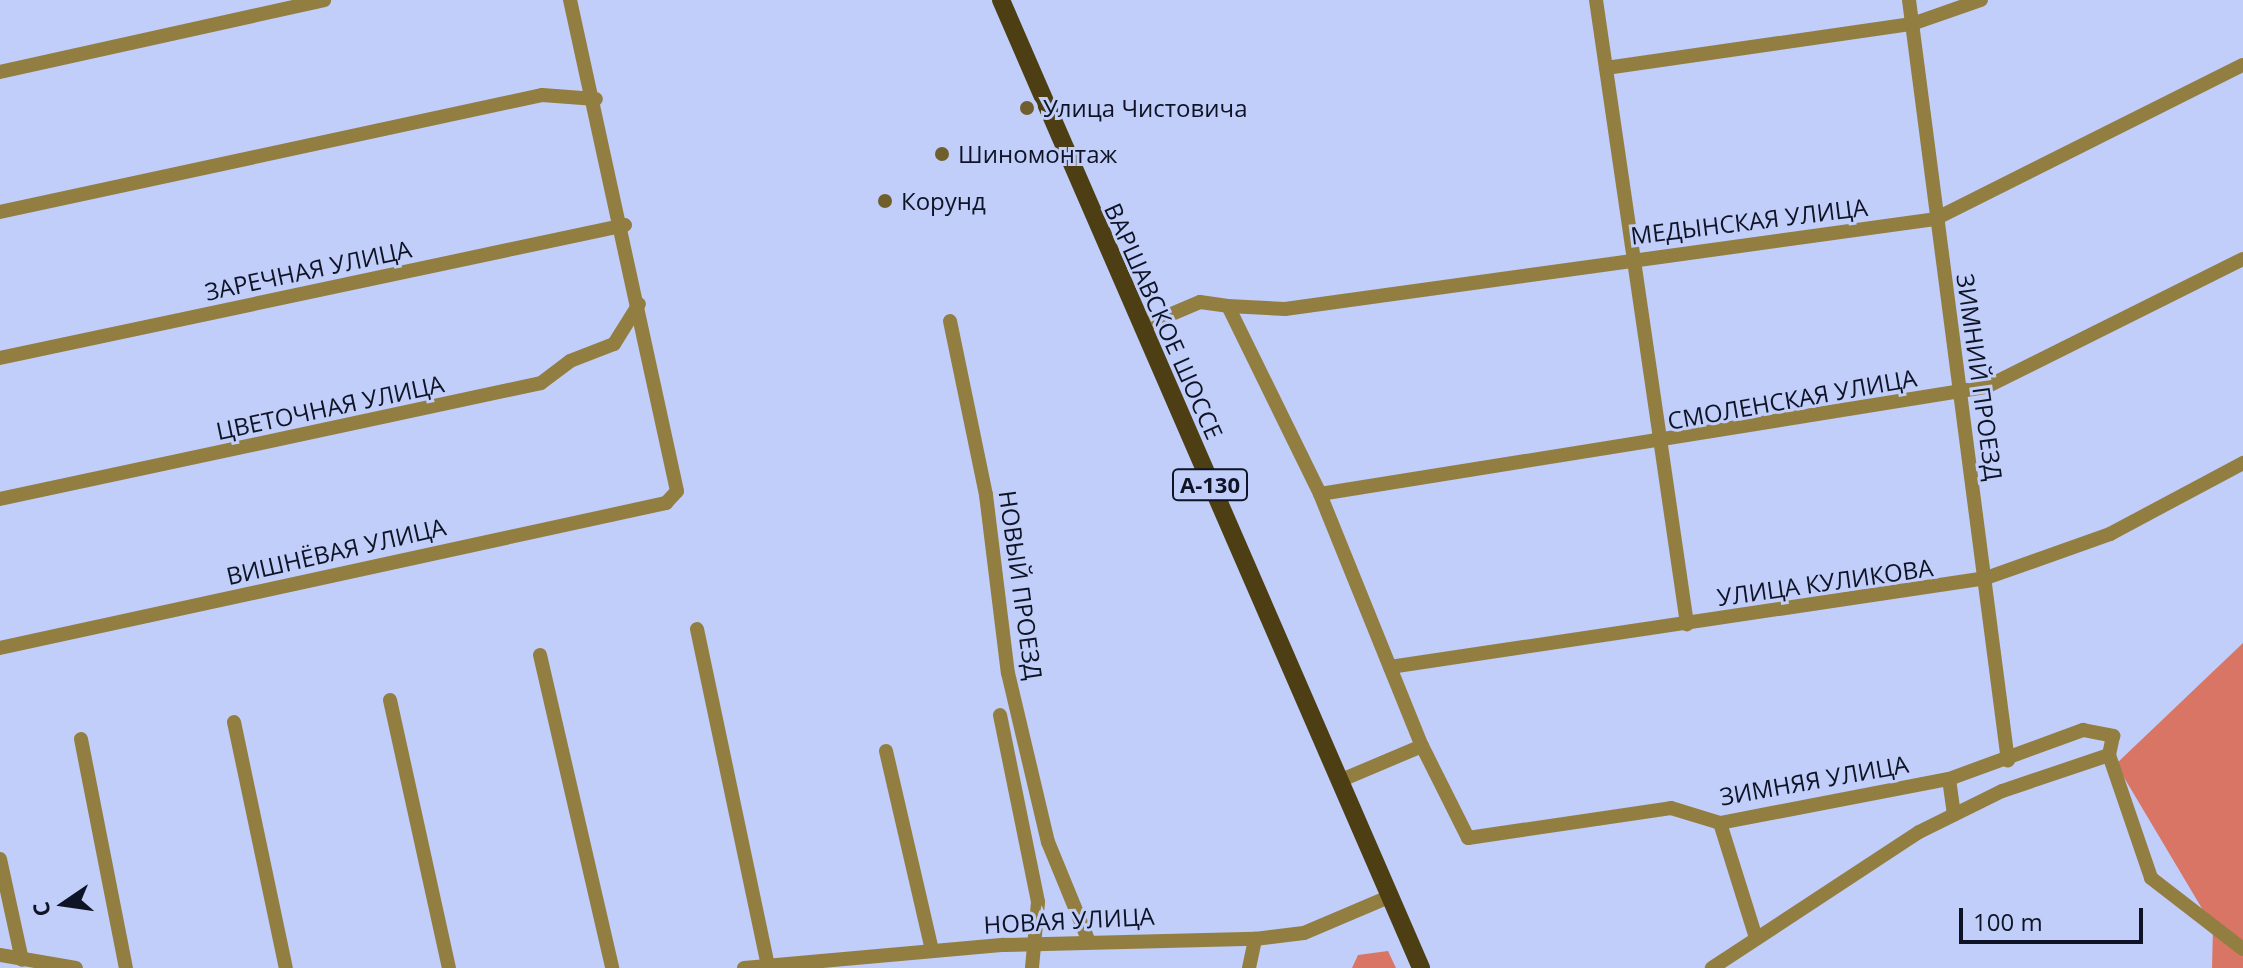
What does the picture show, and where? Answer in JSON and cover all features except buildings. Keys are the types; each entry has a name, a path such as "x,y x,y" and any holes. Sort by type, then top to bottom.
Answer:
{"main road":[{"name":"ВАРШАВСКОЕ ШОССЕ","path":"1001,0 1421,968"}],"street":[{"path":"0,72 324,0"},
{"path":"570,0 625,225 639,304"},
{"path":"1596,0 1664,443 1687,624"},
{"name":"ЗИМНИЙ ПРОЕЗД","path":"1909,0 1935,219 1986,578 2008,761"},
{"path":"1606,68 1912,24 1981,0"},
{"name":"МЕДЫНСКАЯ УЛИЦА","path":"1141,327 1200,302 1285,309 1635,257 1935,219 2243,65"},
{"path":"0,212 542,95 596,99"},
{"name":"ЗАРЕЧНАЯ УЛИЦА","path":"0,358 625,225"},
{"name":"СМОЛЕНСКАЯ УЛИЦА","path":"1320,494 1664,443 1986,387 2243,259"},
{"name":"ВИШНЁВАЯ УЛИЦА","path":"0,648 666,503 677,491 639,304"},
{"name":"ЦВЕТОЧНАЯ УЛИЦА","path":"0,499 541,383 570,361 614,344 639,304"},
{"path":"1228,306 1320,494 1422,746 1339,781"},
{"name":"НОВЫЙ ПРОЕЗД","path":"950,321 986,495 1008,673 1048,842 1089,942"},
{"name":"УЛИЦА КУЛИКОВА","path":"1390,667 1986,578 2110,534 2243,463"},
{"path":"697,629 768,966"},
{"path":"540,655 612,968"},
{"path":"390,700 449,968"},
{"path":"1000,715 1033,863 1038,947 1032,968"},
{"path":"234,722 286,968"},
{"name":"ЗИМНЯЯ УЛИЦА","path":"1422,746 1468,838 1671,808 1720,823 1949,779 2008,761 2083,730 2113,736 2109,755"},
{"path":"81,739 126,968"},
{"path":"886,751 932,951"},
{"path":"1712,968 1954,815 2109,755 2151,878 2243,949"},
{"path":"1949,779 1954,815"},
{"path":"1720,823 1756,938"},
{"path":"1,865 22,960"},
{"name":"НОВАЯ УЛИЦА","path":"744,968 932,951 1089,942 1255,939 1304,933 1389,897"},
{"path":"1249,968 1255,939"},
{"path":"0,955 76,968"}],"shaded area":[{"path":"2243,643 2243,968 2212,968 2213,927 2116,764"},
{"path":"1388,951 1396,968 1352,968 1358,955"}],"place":[{"name":"Улица Чистовича","path":"1027,108"},
{"name":"Шиномонтаж","path":"942,154"},
{"name":"Корунд","path":"885,201"}]}
